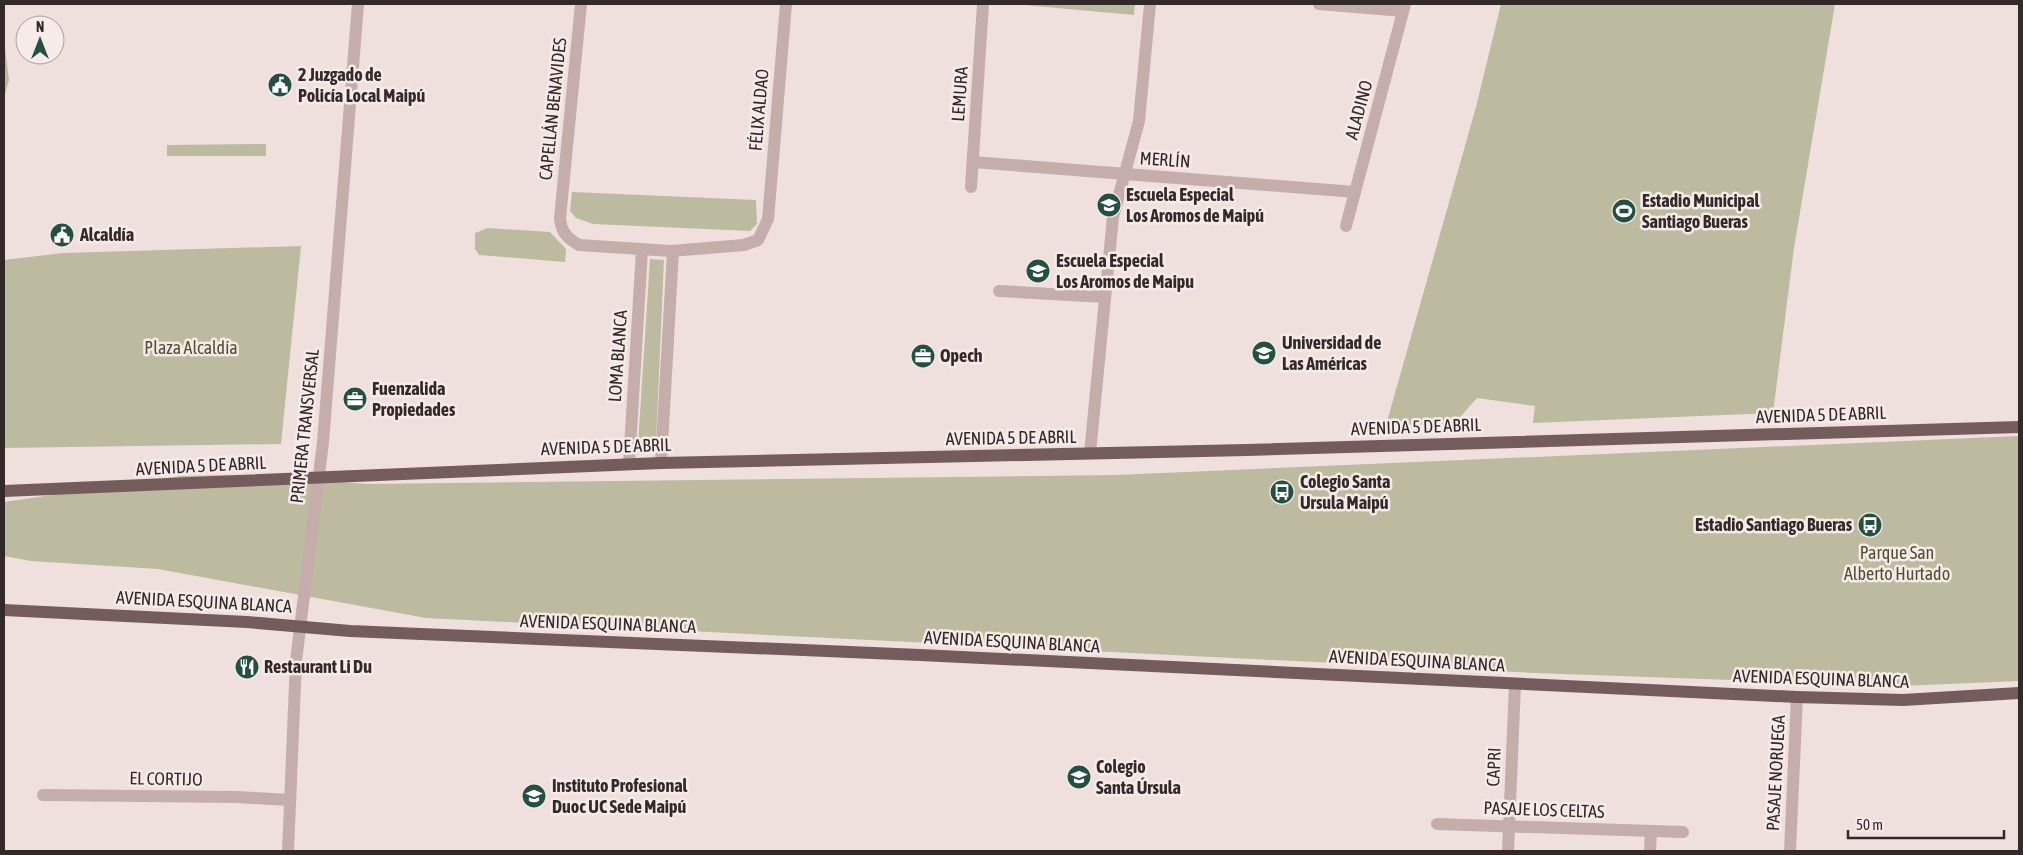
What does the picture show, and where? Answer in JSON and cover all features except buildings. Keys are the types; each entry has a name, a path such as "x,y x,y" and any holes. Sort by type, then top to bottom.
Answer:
{"main road":[{"name":"AVENIDA 5 DE ABRIL","path":"4,490 628,464 2019,427"},
{"name":"AVENIDA ESQUINA BLANCA","path":"4,610 300,626 350,631 1797,697 1904,700 2019,693"}],"street":[{"name":"PRIMERA TRANSVERSAL","path":"288,851 288,800 292,716 300,626 318,478 358,4"},
{"name":"CAPELLÁN BENAVIDES","path":"581,4 560,218 561,229 568,239 579,245 642,250"},
{"name":"FÉLIX ALDAO","path":"673,251 744,245 758,240 768,218 786,4"},
{"name":"LEMURA","path":"971,187 983,4"},
{"path":"1090,453 1112,218 1139,121 1150,4"},
{"path":"1319,4 1404,7"},
{"name":"ALADINO","path":"1346,226 1404,7"},
{"name":"MERLÍN","path":"972,162 1355,192"},
{"path":"642,250 673,251 661,463"},
{"name":"LOMA BLANCA","path":"628,464 642,250"},
{"path":"999,291 1104,297"},
{"name":"CAPRI","path":"1508,851 1514,684"},
{"name":"PASAJE NORUEGA","path":"1790,851 1797,697"},
{"name":"EL CORTIJO","path":"43,795 236,797 288,800"},
{"name":"PASAJE LOS CELTAS","path":"1437,824 1683,832"},
{"path":"1650,851 1651,831"}],"green space":[{"path":"1013,4 1135,4 1134,15"},
{"name":"Estadio Municipal Santiago Bueras","path":"1501,4 1835,4 1794,248 1773,413 1533,423 1535,406 1477,398 1454,424 1386,425 1476,107"},
{"path":"4,40 9,80 4,97"},
{"path":"266,144 266,156 167,156 167,145"},
{"path":"572,192 756,200 757,224 750,231 593,224 576,218 570,211"},
{"path":"488,228 550,232 566,249 565,262 479,255 475,249 475,233"},
{"name":"Plaza Alcaldía","path":"301,246 281,444 4,448 4,260 63,253"},
{"path":"650,259 664,260 656,443 638,444"},
{"name":"Parque San Alberto Hurtado","path":"2019,436 2019,681 1900,686 1535,673 426,618 158,569 31,561 4,556 4,502 181,476 239,475 368,484 1116,475"}],"place":[{"name":"2 Juzgado de Policía Local Maipú","path":"280,85"},
{"name":"Escuela Especial Los Aromos de Maipú","path":"1109,205"},
{"name":"Estadio Municipal Santiago Bueras","path":"1624,211"},
{"name":"Alcaldía","path":"62,235"},
{"name":"Escuela Especial Los Aromos de Maipu","path":"1038,271"},
{"name":"Universidad de Las Américas","path":"1264,353"},
{"name":"Opech","path":"923,356"},
{"name":"Fuenzalida Propiedades","path":"355,399"},
{"name":"Colegio Santa Ursula Maipú","path":"1282,492"},
{"name":"Estadio Santiago Bueras","path":"1870,525"},
{"name":"Restaurant Li Du","path":"247,667"},
{"name":"Colegio Santa Úrsula","path":"1079,777"},
{"name":"Instituto Profesional Duoc UC Sede Maipú","path":"534,796"}]}
